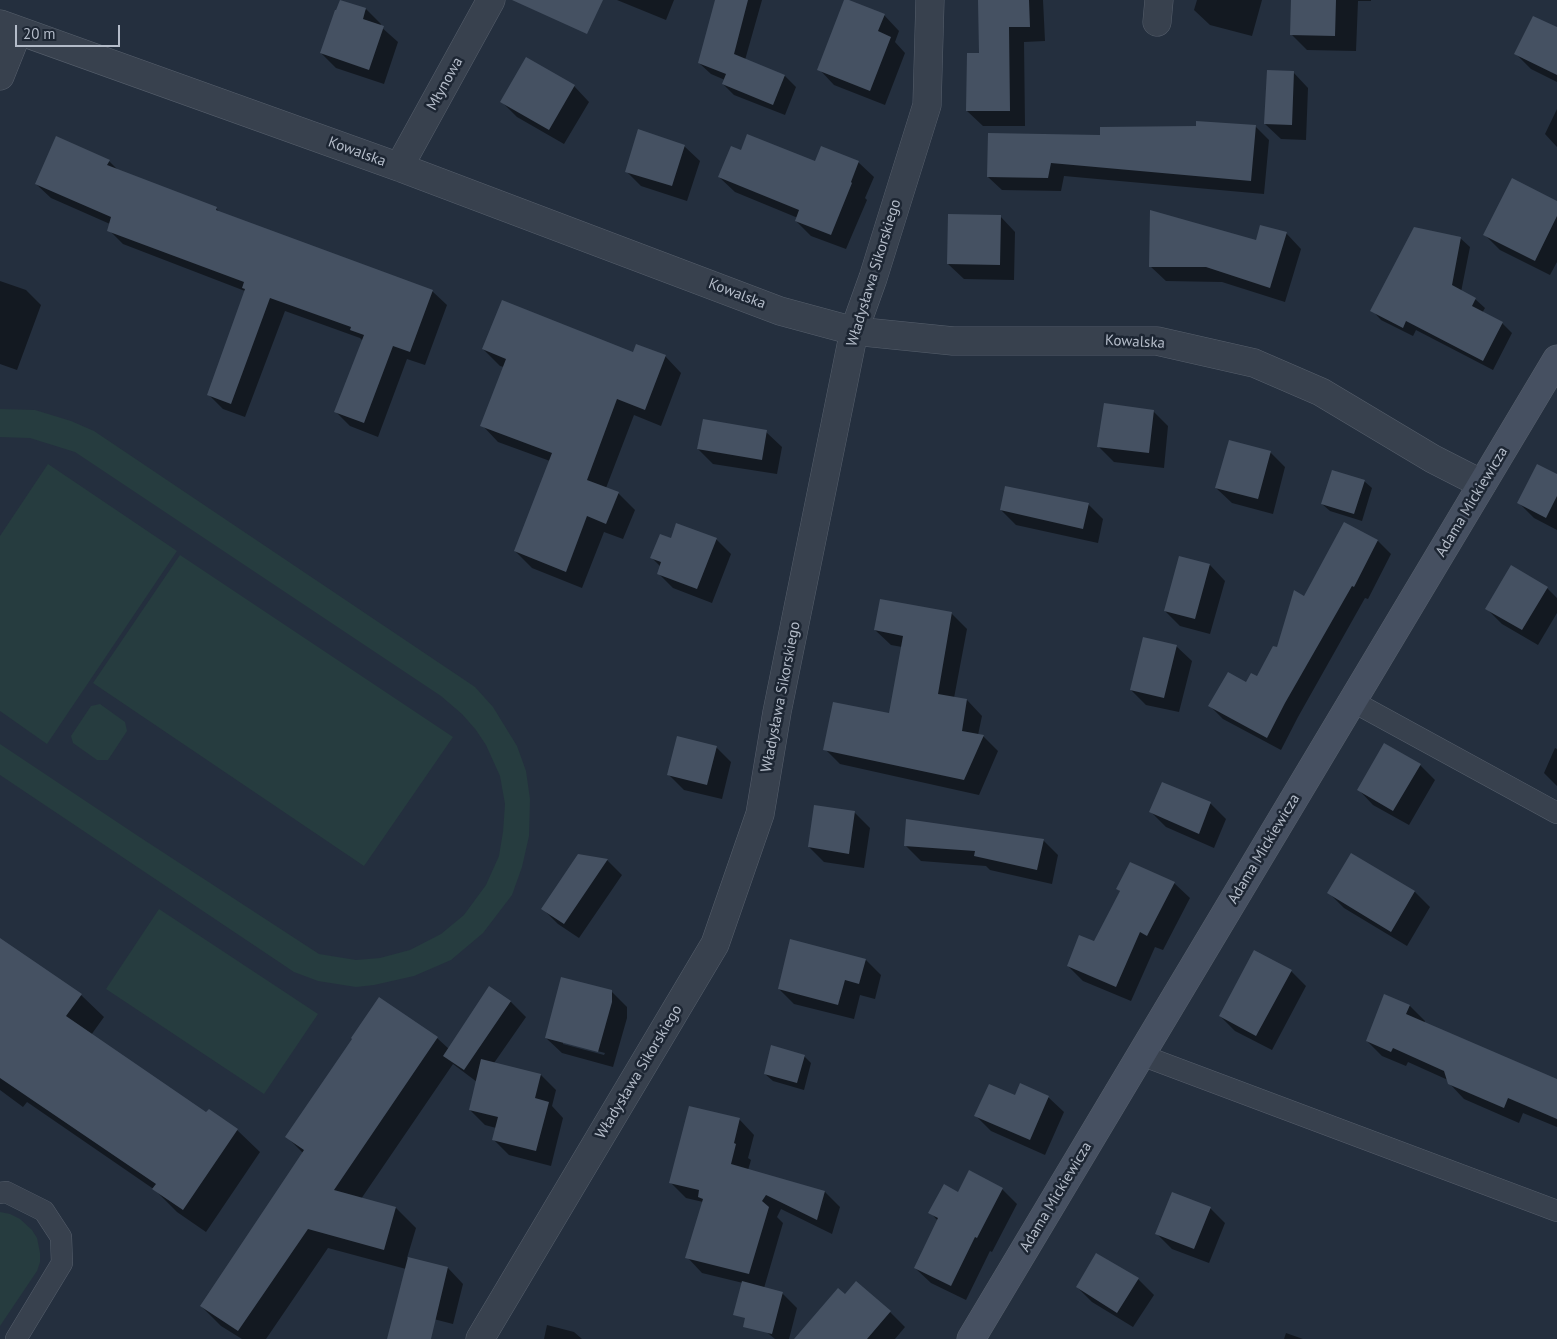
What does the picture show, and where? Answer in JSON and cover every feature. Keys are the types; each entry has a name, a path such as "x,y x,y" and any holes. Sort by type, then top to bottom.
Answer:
{"main road":[{"name":"Adama Mickiewicza","path":"970,1339 1557,359"}],"street":[{"name":"Młynowa","path":"399,168 491,0"},
{"name":"Władysława Sikorskiego","path":"480,1339 715,944 760,814 777,712 854,331 873,278 927,105 930,0"},
{"name":"Kowalska","path":"9,27 399,168 780,311 854,331 953,341 1157,341 1254,363 1321,392 1482,484"},
{"path":"0,76 9,27"}],"lane":[{"path":"1352,701 1557,813"},
{"path":"1141,1055 1557,1211"},
{"path":"0,1193 6,1192 44,1211 61,1237 62,1262 16,1339"}],"green space":[{"path":"0,409 35,410 71,421 94,431 475,687 493,707 517,746 526,771 530,799 529,836 522,867 512,895 483,933 451,960 414,976 356,987 318,981 294,972 0,775 0,744 319,954 356,960 380,958 410,950 441,934 464,915 486,885 499,856 503,832 505,804 500,776 486,745 462,714 441,696 75,452 30,438 0,437"},
{"path":"48,464 177,551 47,744 0,711 0,536"},
{"path":"180,555 453,737 364,866 93,683"},
{"path":"100,704 125,722 127,731 108,760 97,760 73,743 71,736 91,706"},
{"path":"159,909 318,1014 264,1094 106,989"},
{"path":"0,1212 20,1219 32,1230 37,1238 40,1262 37,1271 0,1326"}],"building":[{"path":"340,0 366,8 363,19 384,26 369,70 320,53"},
{"path":"512,0 603,0 587,34"},
{"path":"715,0 748,0 734,54 785,75 773,105 722,84 726,74 698,63"},
{"path":"844,0 849,0 885,14 878,31 891,37 870,91 817,70"},
{"path":"978,0 1029,0 1030,27 1009,27 1010,111 966,111 967,53 979,53"},
{"path":"1291,0 1336,0 1335,36 1290,35"},
{"path":"1533,16 1557,27 1557,75 1514,54"},
{"path":"526,57 575,85 549,130 500,102"},
{"path":"1267,70 1294,71 1292,125 1264,124"},
{"path":"1196,121 1256,125 1251,181 1051,163 1048,178 987,177 988,133 1100,135 1100,127 1196,126"},
{"path":"638,129 685,145 672,186 625,172"},
{"path":"747,134 815,161 821,146 859,161 831,235 795,221 799,210 718,177 731,146 741,150"},
{"path":"56,136 110,160 107,165 217,207 216,210 433,290 410,352 393,346 364,423 334,412 364,335 350,330 351,327 270,298 231,404 207,395 245,289 242,288 244,282 107,231 111,217 35,184"},
{"path":"1512,178 1557,201 1557,216 1535,261 1483,235"},
{"path":"1150,210 1256,240 1260,225 1287,232 1270,288 1206,267 1149,267"},
{"path":"948,214 1001,215 1000,265 947,264"},
{"path":"1414,227 1461,237 1452,285 1476,298 1472,306 1503,322 1483,361 1406,321 1403,328 1370,311"},
{"path":"502,300 633,352 636,344 666,355 645,410 617,399 587,480 619,492 606,524 587,516 566,572 514,551 552,453 480,426 506,359 482,349"},
{"path":"1104,403 1154,410 1149,453 1097,447"},
{"path":"703,419 767,430 762,460 697,449"},
{"path":"1229,440 1271,451 1258,499 1215,488"},
{"path":"1537,464 1557,474 1557,496 1546,518 1517,503"},
{"path":"1332,470 1365,480 1354,514 1321,504"},
{"path":"1005,486 1089,503 1083,529 1000,510"},
{"path":"1344,522 1378,540 1354,587 1352,586 1267,738 1208,706 1228,672 1246,682 1251,673 1257,676 1273,646 1277,647 1294,590 1304,596"},
{"path":"676,523 717,538 697,589 657,574 661,562 650,558 660,534 671,538"},
{"path":"1179,556 1210,564 1195,619 1164,611"},
{"path":"1511,565 1548,587 1522,630 1485,609"},
{"path":"880,599 952,612 938,694 967,699 962,731 984,735 964,780 823,750 833,702 889,713 903,636 874,630"},
{"path":"1143,637 1177,645 1164,698 1130,690"},
{"path":"677,736 717,746 707,785 667,775"},
{"path":"1384,743 1421,764 1393,811 1357,790"},
{"path":"1162,782 1211,802 1199,834 1149,812"},
{"path":"814,805 855,811 849,854 808,847"},
{"path":"906,819 1044,839 1037,870 974,856 975,851 904,846"},
{"path":"1351,853 1415,891 1391,932 1327,893"},
{"path":"578,854 608,859 564,924 541,909"},
{"path":"1130,862 1175,882 1147,936 1140,932 1116,987 1067,966 1079,935 1094,941 1120,891 1116,889"},
{"path":"0,938 82,994 66,1016 206,1112 209,1109 238,1129 183,1210 152,1189 156,1184 0,1078"},
{"path":"790,939 866,959 859,984 845,980 838,1005 778,989"},
{"path":"1254,950 1292,970 1256,1036 1219,1016"},
{"path":"561,977 612,990 612,1002 598,1052 545,1038"},
{"path":"489,986 511,1001 464,1070 443,1056"},
{"path":"1384,994 1410,1005 1406,1014 1557,1079 1557,1119 1508,1098 1504,1108 1448,1084 1444,1071 1393,1048 1391,1052 1366,1041"},
{"path":"379,997 438,1037 334,1190 396,1207 384,1250 308,1229 238,1331 200,1306 304,1150 285,1137"},
{"path":"771,1045 805,1055 797,1083 764,1074"},
{"path":"481,1059 541,1074 535,1098 549,1102 536,1151 492,1140 498,1117 469,1110"},
{"path":"1020,1083 1049,1096 1030,1140 974,1116 989,1084 1015,1095"},
{"path":"689,1106 740,1118 731,1164 825,1191 817,1220 766,1195 762,1201 769,1207 749,1274 685,1258 703,1199 698,1197 699,1190 669,1183"},
{"path":"969,1170 1003,1188 977,1238 975,1237 951,1286 914,1268 938,1218 928,1213 944,1184 958,1192"},
{"path":"1172,1192 1211,1207 1194,1249 1155,1234"},
{"path":"1096,1253 1139,1278 1117,1313 1076,1287"},
{"path":"408,1257 448,1267 431,1339 387,1339"},
{"path":"742,1281 783,1292 772,1334 743,1327 745,1318 733,1315"},
{"path":"856,1281 891,1311 867,1339 794,1339 838,1288 845,1294"}]}
